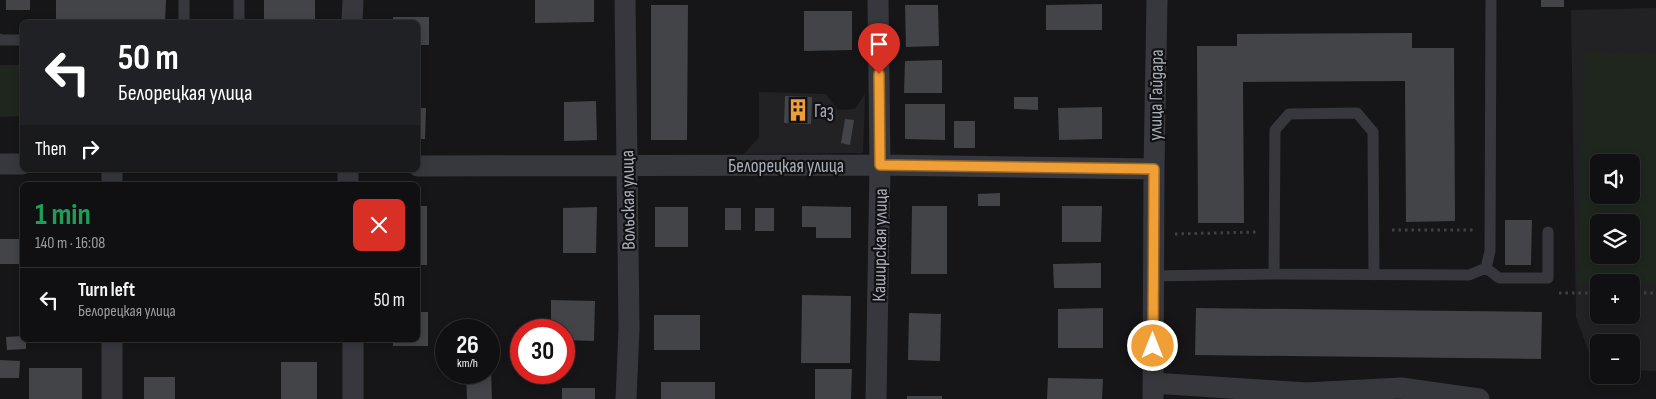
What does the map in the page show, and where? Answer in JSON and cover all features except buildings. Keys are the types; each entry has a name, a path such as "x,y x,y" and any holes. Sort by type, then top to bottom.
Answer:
{"street":[{"path":"352,20 353,0"},
{"name":"Вольская улица","path":"626,0 626,166 629,329 626,399"},
{"name":"Каширская улица","path":"876,399 880,165 878,0"},
{"name":"улица Гайдара","path":"1153,391 1157,0"},
{"path":"0,164 20,164"},
{"name":"Белорецкая улица","path":"420,166 880,165 1154,169"},
{"path":"112,342 112,399"},
{"path":"353,342 353,399"},
{"path":"1153,391 1306,393 1401,388 1478,399"}],"lane":[{"path":"184,0 184,20"},
{"path":"239,0 239,20"},
{"path":"1486,268 1490,250 1492,0"},
{"path":"0,39 20,40"},
{"path":"1274,274 1275,130 1290,114 1357,113 1373,132 1374,275"},
{"path":"1486,268 1499,278 1548,278 1548,232"},
{"path":"1153,276 1274,274 1469,276 1486,268"}],"path":[{"path":"1154,215 1168,215 1167,234 1274,232"},
{"path":"1374,230 1490,230"},
{"path":"1640,293 1656,293"}],"shaded area":[{"path":"1656,8 1656,371 1640,370 1640,334 1590,334 1590,355 1576,317 1571,10"},
{"path":"1585,52 1656,54 1656,284 1640,283 1640,274 1590,274 1590,284 1578,284"},
{"path":"0,65 20,65 20,116 0,117"},
{"path":"759,92 826,94 838,110 855,109 865,94 863,153 744,154 759,137"}],"place":[{"name":"Газ","path":"798,110"}],"route":[{"path":"879,74 880,165 1154,169 1153,346"}]}
